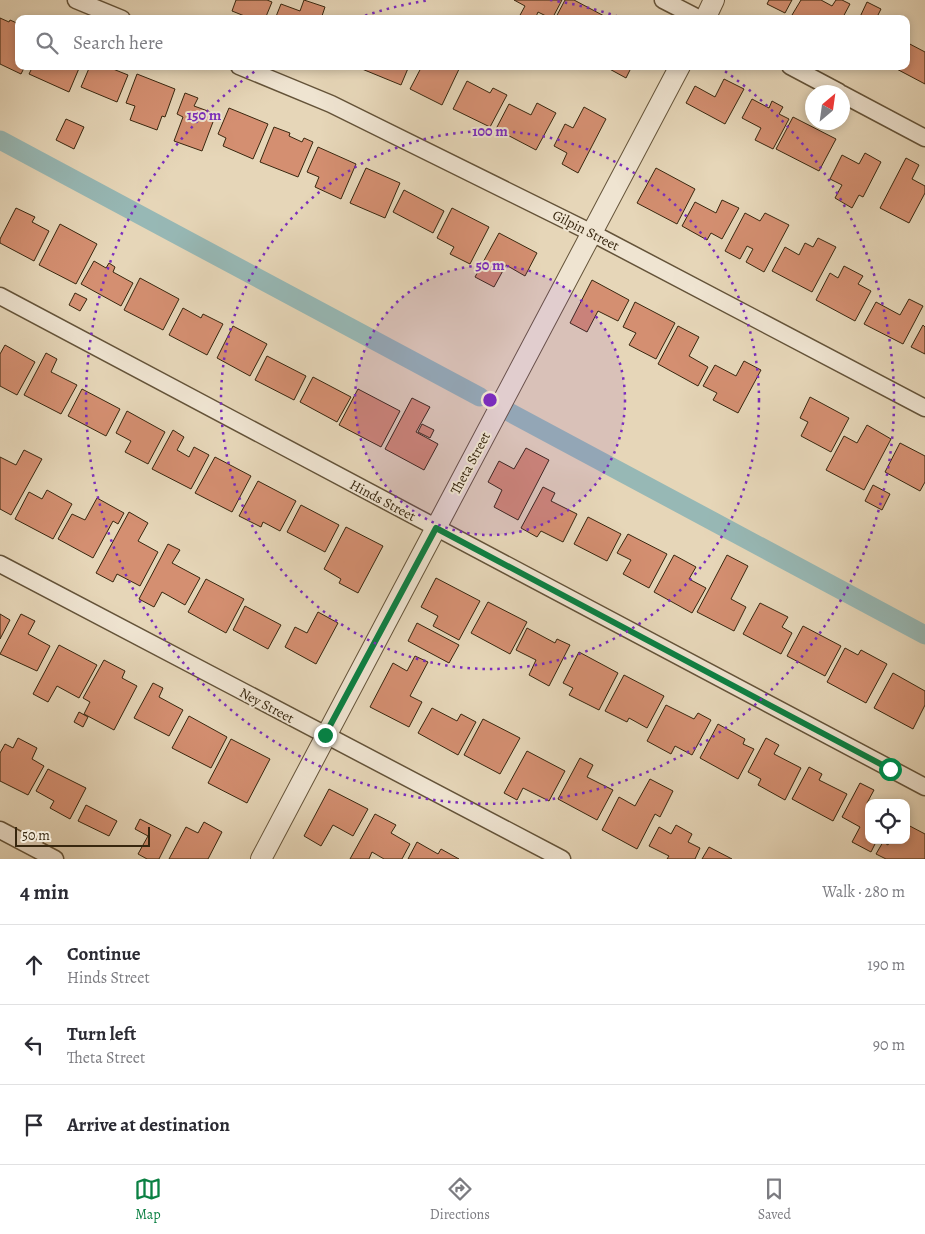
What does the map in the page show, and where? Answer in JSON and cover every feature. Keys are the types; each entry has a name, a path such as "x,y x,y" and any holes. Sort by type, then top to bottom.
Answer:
{"street":[{"path":"76,0 112,15"},
{"path":"663,0 692,15"},
{"path":"707,15 714,0"},
{"name":"Gilpin Street","path":"249,70 331,104 592,233 925,408"},
{"name":"Theta Street","path":"261,859 678,70"},
{"path":"798,70 826,85"},
{"path":"850,98 925,138"},
{"name":"Hinds Street","path":"0,296 925,788"},
{"name":"Ney Street","path":"0,564 562,859"},
{"path":"0,830 55,859"}],"building":[{"path":"236,0 267,0 272,2 267,15 242,15 232,11"},
{"path":"304,0 325,7 322,15 277,15 281,4 300,11"},
{"path":"514,0 562,0 554,15 544,15 538,12 537,15 520,15 525,6"},
{"path":"565,0 574,0 602,15 557,15"},
{"path":"769,0 792,0 785,13 767,4"},
{"path":"801,0 821,0 832,6 836,0 842,0 850,4 844,15 792,15"},
{"path":"867,2 881,9 878,15 861,15"},
{"path":"0,18 15,22 15,70 23,70 21,74 0,64"},
{"path":"910,44 925,52 925,84 899,70 910,70"},
{"path":"31,70 78,70 69,92 29,74"},
{"path":"88,70 116,70 128,75 117,102 81,87"},
{"path":"364,70 407,70 401,85"},
{"path":"420,70 459,70 442,105 410,89"},
{"path":"611,70 630,70 626,78"},
{"path":"137,74 175,89 165,117 162,116 157,130 130,120 135,106 126,103"},
{"path":"724,79 744,89 725,124 686,103 695,86 715,97"},
{"path":"467,81 490,93 493,88 507,95 490,127 453,109"},
{"path":"185,93 198,98 194,106 216,114 202,151 174,141 183,117 177,114"},
{"path":"752,99 769,108 772,101 783,107 779,114 789,119 773,149 755,140 761,128 742,118"},
{"path":"537,103 556,113 536,150 496,129 509,104 531,115"},
{"path":"584,107 606,119 578,173 562,164 567,153 554,146 565,124 573,128"},
{"path":"229,108 268,124 253,159 223,146 226,138 218,134"},
{"path":"793,117 805,123 805,130 818,130 836,139 819,171 776,149"},
{"path":"66,119 84,127 74,149 56,140"},
{"path":"274,127 290,133 289,136 302,142 304,138 313,142 298,177 260,162"},
{"path":"318,147 356,164 341,199 315,187 319,177 307,172"},
{"path":"865,153 881,162 863,197 859,195 852,208 835,198 842,185 830,179 842,155 859,164"},
{"path":"906,158 919,165 912,179 925,186 925,193 909,223 880,208"},
{"path":"366,168 400,183 385,218 350,203"},
{"path":"656,168 695,189 677,224 637,203"},
{"path":"404,190 444,211 433,233 393,212"},
{"path":"722,200 739,208 722,239 711,233 707,240 682,226 695,202 716,213"},
{"path":"16,208 35,217 32,222 49,231 34,261 0,243 0,239"},
{"path":"452,208 489,227 470,264 450,254 454,247 437,238"},
{"path":"745,213 760,221 765,213 789,225 764,272 746,262 753,249 747,246 740,259 725,251"},
{"path":"60,224 97,244 76,284 39,265"},
{"path":"499,233 537,253 525,276 506,265 494,287 475,277"},
{"path":"818,238 836,247 812,292 772,271 785,247 799,255 805,243 813,247"},
{"path":"94,261 106,268 109,263 115,267 113,272 133,283 121,306 81,284"},
{"path":"844,266 863,276 858,284 871,291 855,321 816,300 830,273 838,278"},
{"path":"140,278 179,299 163,330 124,310"},
{"path":"592,280 629,300 618,321 598,311 587,332 570,323"},
{"path":"75,293 87,299 80,311 69,305"},
{"path":"909,299 923,306 903,344 864,324 876,302 900,315"},
{"path":"635,302 675,323 656,359 629,345 636,333 623,327"},
{"path":"183,308 201,318 203,314 223,324 207,355 169,335"},
{"path":"923,325 925,327 925,354 911,347"},
{"path":"233,326 267,344 250,376 217,358"},
{"path":"678,326 699,337 689,356 708,367 698,386 658,364"},
{"path":"5,345 35,362 17,395 0,386 0,354"},
{"path":"46,353 57,359 51,372 77,385 61,414 24,395"},
{"path":"267,356 306,376 294,400 255,380"},
{"path":"744,361 761,370 738,413 713,400 717,393 703,386 715,365 736,376"},
{"path":"313,377 351,397 337,422 300,402"},
{"path":"82,389 120,409 106,436 68,416"},
{"path":"358,389 400,411 381,447 339,425"},
{"path":"810,397 849,418 831,452 801,436 808,422 800,418"},
{"path":"412,398 430,407 416,432 438,444 424,470 385,449"},
{"path":"127,411 165,432 148,464 125,452 131,441 116,433"},
{"path":"422,424 434,430 430,438 418,432"},
{"path":"867,425 891,439 864,490 826,470 844,436 857,443"},
{"path":"173,430 184,437 177,450 189,457 194,447 209,455 191,489 152,469"},
{"path":"900,443 925,456 925,482 920,491 885,472"},
{"path":"526,448 549,460 518,520 494,507 502,490 488,482 499,461 514,469"},
{"path":"24,450 42,459 11,515 0,509 0,457 16,465"},
{"path":"215,457 251,476 232,512 195,493"},
{"path":"258,481 296,501 280,531 263,522 261,527 239,516"},
{"path":"873,485 890,494 882,510 865,501"},
{"path":"543,487 555,493 551,501 577,514 563,542 541,531 537,537 521,528"},
{"path":"47,490 72,504 53,539 15,519 29,492 42,499"},
{"path":"97,498 124,513 118,524 113,521 93,558 58,539 72,514 85,520"},
{"path":"301,505 339,525 325,552 287,532"},
{"path":"129,512 148,523 138,541 158,552 140,586 117,574 113,582 96,573"},
{"path":"588,517 621,534 607,561 574,544"},
{"path":"346,527 383,546 358,593 339,583 341,579 324,569"},
{"path":"628,534 667,554 649,588 623,574 631,560 617,553"},
{"path":"168,544 180,550 172,563 200,578 185,605 162,592 154,607 139,599"},
{"path":"674,555 696,567 689,579 706,588 692,613 654,592"},
{"path":"727,555 748,566 731,599 746,607 734,631 697,612"},
{"path":"436,578 480,601 459,640 433,626 438,616 421,607"},
{"path":"206,579 244,599 226,633 188,612"},
{"path":"488,602 527,622 510,654 471,633"},
{"path":"760,603 788,617 782,627 792,633 781,654 743,634"},
{"path":"245,606 281,625 268,649 233,630"},
{"path":"318,612 338,623 316,664 285,647 295,627 307,633"},
{"path":"0,614 10,620 0,639"},
{"path":"21,614 35,621 28,634 50,646 37,671 0,654"},
{"path":"417,623 459,645 449,663 408,641"},
{"path":"803,626 841,646 825,676 787,656"},
{"path":"527,628 555,643 557,639 570,645 549,686 529,675 536,660 516,650"},
{"path":"59,645 97,665 79,698 57,686 48,702 33,694"},
{"path":"845,648 858,655 861,650 887,664 866,703 827,682"},
{"path":"579,652 618,673 599,710 569,695 573,688 563,683"},
{"path":"415,656 428,662 410,696 422,702 409,727 370,707 393,663 407,671"},
{"path":"104,660 125,671 122,678 137,686 114,730 84,714 90,702 83,698"},
{"path":"893,673 925,691 925,705 913,729 874,708"},
{"path":"624,675 664,696 647,728 629,718 627,722 605,711"},
{"path":"153,683 163,688 159,697 183,710 169,736 134,718"},
{"path":"666,705 694,719 698,713 711,720 692,755 675,746 671,754 647,741"},
{"path":"432,708 457,721 461,714 476,722 458,755 418,733"},
{"path":"79,712 88,717 83,727 74,722"},
{"path":"189,716 227,737 211,768 172,748"},
{"path":"483,719 520,738 500,774 464,755"},
{"path":"718,724 745,739 743,744 754,749 738,779 700,758"},
{"path":"18,738 37,748 32,759 44,766 28,795 0,781 0,753 5,744 13,748"},
{"path":"766,738 779,745 774,754 801,768 785,800 758,785 761,779 748,772"},
{"path":"231,739 270,759 247,803 208,783"},
{"path":"527,751 565,771 549,801 523,788 517,800 504,793"},
{"path":"580,758 593,765 587,777 613,790 597,820 558,799"},
{"path":"809,767 822,774 819,780 847,794 833,821 792,799"},
{"path":"48,769 86,788 70,819 50,808 54,801 36,791"},
{"path":"650,779 673,791 660,817 655,814 637,849 602,830 619,797 635,806"},
{"path":"860,783 874,790 869,799 865,799 865,844 875,844 871,852 852,842 860,827 842,817"},
{"path":"329,789 368,809 353,836 333,825 321,846 304,836"},
{"path":"86,805 117,821 109,836 78,821"},
{"path":"375,814 396,825 391,833 410,844 402,859 384,859 372,852 369,859 350,859"},
{"path":"140,819 171,835 159,859 147,859 138,854 148,836 135,829"},
{"path":"204,822 222,832 208,859 169,859 186,827 198,833"},
{"path":"676,825 692,834 688,842 700,848 695,859 667,859 669,856 649,846 659,827 671,834"},
{"path":"910,826 925,834 925,859 886,859 876,854 882,844 910,844"},
{"path":"417,842 438,854 441,849 459,859 408,859"},
{"path":"709,847 732,859 702,859"}],"waterway":[{"path":"0,140 480,397"},
{"path":"509,412 925,635"}],"route":[{"path":"325,735 436,528 890,769"}]}
